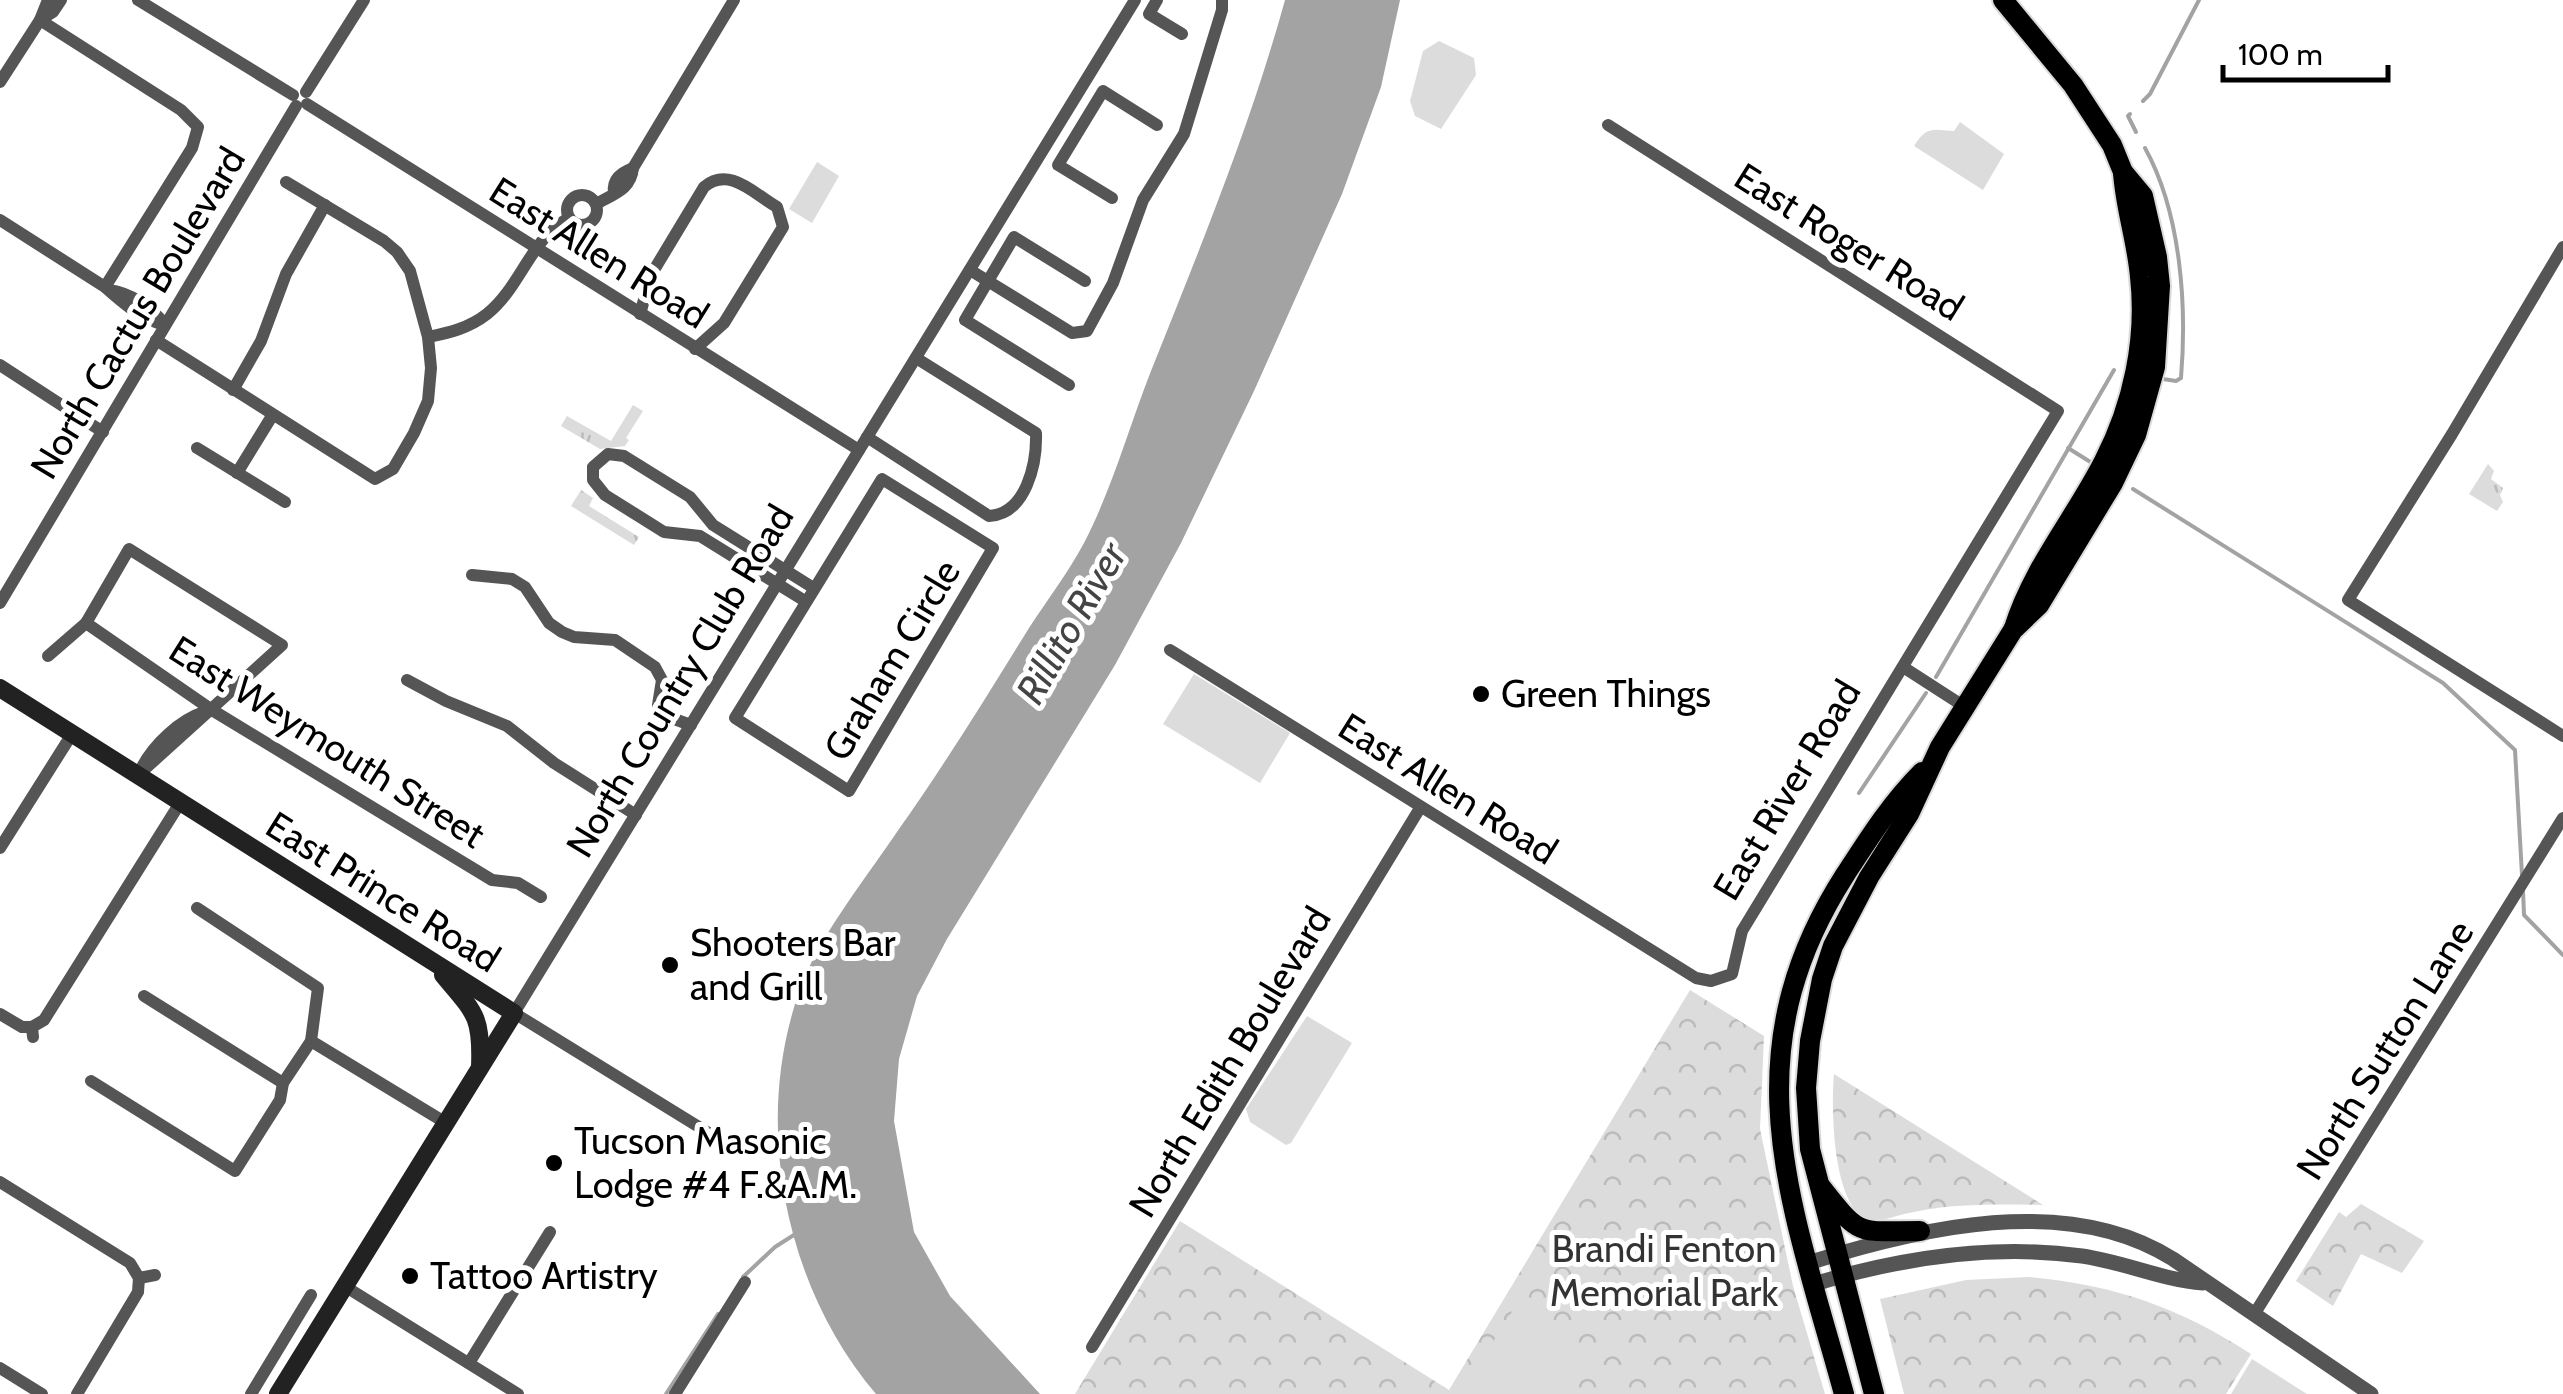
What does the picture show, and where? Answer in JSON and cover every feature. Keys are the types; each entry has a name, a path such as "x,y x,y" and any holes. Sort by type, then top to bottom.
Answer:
{"main road":[{"path":"1874,1394 1817,1182 1808,1128 1806,1088 1812,1020 1822,979 1849,912 1909,814 1930,763 2013,630 2038,605 2112,483 2136,434 2151,389 2160,328 2157,257 2143,196 2123,172 2112,146 2075,87 2003,0"},
{"name":"East Prince Road","path":"0,688 514,1013"},
{"path":"1844,1394 1786,1177 1778,1114 1779,1050 1801,956 1832,894 1892,802 1930,763"},
{"path":"433,963 471,1008 481,1031 480,1069"},
{"name":"North Country Club Road","path":"278,1394 514,1013"},
{"path":"1817,1182 1854,1226 1874,1231 1920,1232"}],"street":[{"path":"0,82 40,20 48,0"},
{"path":"40,20 54,12 60,0"},
{"name":"East Allen Road","path":"138,0 859,450"},
{"name":"North Cactus Boulevard","path":"0,602 300,99 364,0"},
{"name":"North Country Club Road","path":"514,1013 1134,0"},
{"path":"1158,0 1149,14 1182,34"},
{"path":"970,270 1072,333 1087,332 1101,308 1143,200 1180,141 1222,0"},
{"path":"596,204 623,191 731,1"},
{"path":"40,20 181,110 198,127 192,148 107,288"},
{"path":"1112,198 1058,165 1082,124 1103,91 1157,126"},
{"path":"1066,113 1082,124"},
{"name":"East Roger Road","path":"1608,125 2058,411"},
{"path":"640,314 651,276 704,188 714,179 728,177 777,207 783,228 724,323 695,349"},
{"path":"156,340 375,479 393,469 428,401 431,368 428,338 410,271 397,252 286,182"},
{"path":"584,196 596,204 597,213 589,224 576,224 569,218 567,208 575,197 584,196"},
{"path":"233,390 262,341 286,274 325,206"},
{"path":"428,338 456,331 485,316 498,304 550,228 569,218"},
{"path":"0,220 107,288 151,322 166,325"},
{"path":"1068,384 965,320 1014,236 1084,280"},
{"path":"2563,247 2348,600 2563,736"},
{"path":"867,437 989,516 1005,514 1016,506 1032,470 1036,433 916,358"},
{"path":"0,366 103,432"},
{"name":"East River Road","path":"1696,978 1711,981 1732,974 1742,931 2058,411"},
{"path":"237,472 272,416"},
{"path":"197,448 285,502"},
{"path":"805,601 700,536 664,532 606,495 593,480 593,467 608,454 624,456 690,497 713,526 812,587"},
{"name":"Graham Circle","path":"882,479 993,548 850,791 735,718 812,587 882,479"},
{"path":"48,656 86,623 129,549 282,645 212,710 189,717 149,753 138,776"},
{"path":"472,574 512,579 525,586 549,623 562,632 574,637 614,640 656,667 662,680 658,705 664,713 691,725"},
{"name":"East Weymouth Street","path":"86,623 212,710 492,880 518,884 541,897"},
{"name":"East Allen Road","path":"1170,650 1696,978"},
{"name":"East River Road","path":"1903,667 1965,706"},
{"path":"407,680 507,726 554,764 636,815"},
{"path":"0,848 72,734"},
{"path":"0,1014 32,1032 44,1020 180,803"},
{"name":"North Edith Boulevard","path":"1092,1347 1420,808"},
{"name":"North Sutton Lane","path":"2256,1313 2563,818"},
{"path":"92,1081 235,1172 280,1100 283,1084 310,1041 318,988 197,908"},
{"path":"144,996 283,1084"},
{"name":"East Prince Road","path":"514,1013 732,1148"},
{"path":"310,1041 446,1123"},
{"path":"0,1182 130,1263 139,1278 138,1292 77,1394"},
{"path":"1811,1273 1836,1254 1920,1232 1973,1224 2069,1224 2155,1248 2371,1394"},
{"path":"468,1363 550,1232"},
{"path":"1811,1273 1843,1276 1970,1252 2030,1251 2085,1256 2177,1281 2206,1283"},
{"path":"139,1278 155,1274"},
{"path":"675,1394 746,1282"},
{"path":"346,1287 518,1394"},
{"path":"251,1394 311,1295"},
{"path":"0,1368 42,1394"}],"green space":[{"path":"1439,41 1474,58 1476,75 1441,129 1415,116 1410,101 1423,51"},
{"path":"1960,122 2004,154 1983,190 1914,146 1927,132 1954,131"},
{"path":"817,162 839,176 812,223 789,209"},
{"path":"633,405 643,411 625,446 600,449 561,426 567,416 611,441"},
{"path":"2488,464 2494,471 2491,479 2503,488 2503,502 2497,511 2469,494"},
{"path":"581,490 593,498 589,506 639,537 634,545 571,506"},
{"path":"1194,674 1290,733 1260,783 1163,724"},
{"name":"Brandi Fenton Memorial Park","path":"1690,990 1764,1036 1760,1129 1793,1286 1825,1394 1075,1394 1180,1221 1449,1390"},
{"path":"1307,1016 1352,1043 1291,1143 1286,1145 1250,1122 1246,1109"},
{"name":"Brandi Fenton Memorial Park","path":"1834,1074 2043,1205 1956,1206 1881,1220 1867,1218 1855,1210 1840,1175 1834,1130"},
{"path":"2361,1204 2424,1241 2402,1273 2361,1254 2333,1306 2296,1281 2339,1212 2346,1217"},
{"name":"Brandi Fenton Memorial Park","path":"2029,1277 2090,1286 2145,1301 2198,1323 2251,1354 2226,1394 1904,1394 1880,1299 1966,1280"},
{"path":"1515,1307 1584,1350 1556,1394 1460,1394"},
{"path":"2252,1359 2307,1394 2231,1394"}],"water":[{"name":"Rillito River","path":"1285,0 1400,0 1381,87 1342,194 1181,543 1115,665 947,939 917,996 899,1059 894,1121 914,1232 950,1296 1040,1394 876,1394 844,1350 818,1302 798,1250 784,1196 778,1141 779,1085 788,1031 804,979 823,941 949,755 1084,543 1112,480 1223,187"}],"waterway":[{"path":"2143,101 2199,0"},
{"path":"2130,114 2136,132"},
{"path":"2145,148 2167,201 2182,290 2181,378 2163,379"},
{"path":"1936,677 2114,370"},
{"path":"2068,448 2092,463"},
{"path":"2133,489 2443,683 2515,750 2522,875"},
{"path":"1859,793 1926,693"},
{"path":"2523,890 2524,915 2563,955"},
{"path":"743,1277 775,1247 797,1233"},
{"path":"666,1394 718,1314"}],"place":[{"name":"Green Things","path":"1481,694"},
{"name":"Shooters Bar and Grill","path":"670,965"},
{"name":"Tucson Masonic Lodge #4 F.&A.M.","path":"554,1163"},
{"name":"Tattoo Artistry","path":"410,1276"}]}
